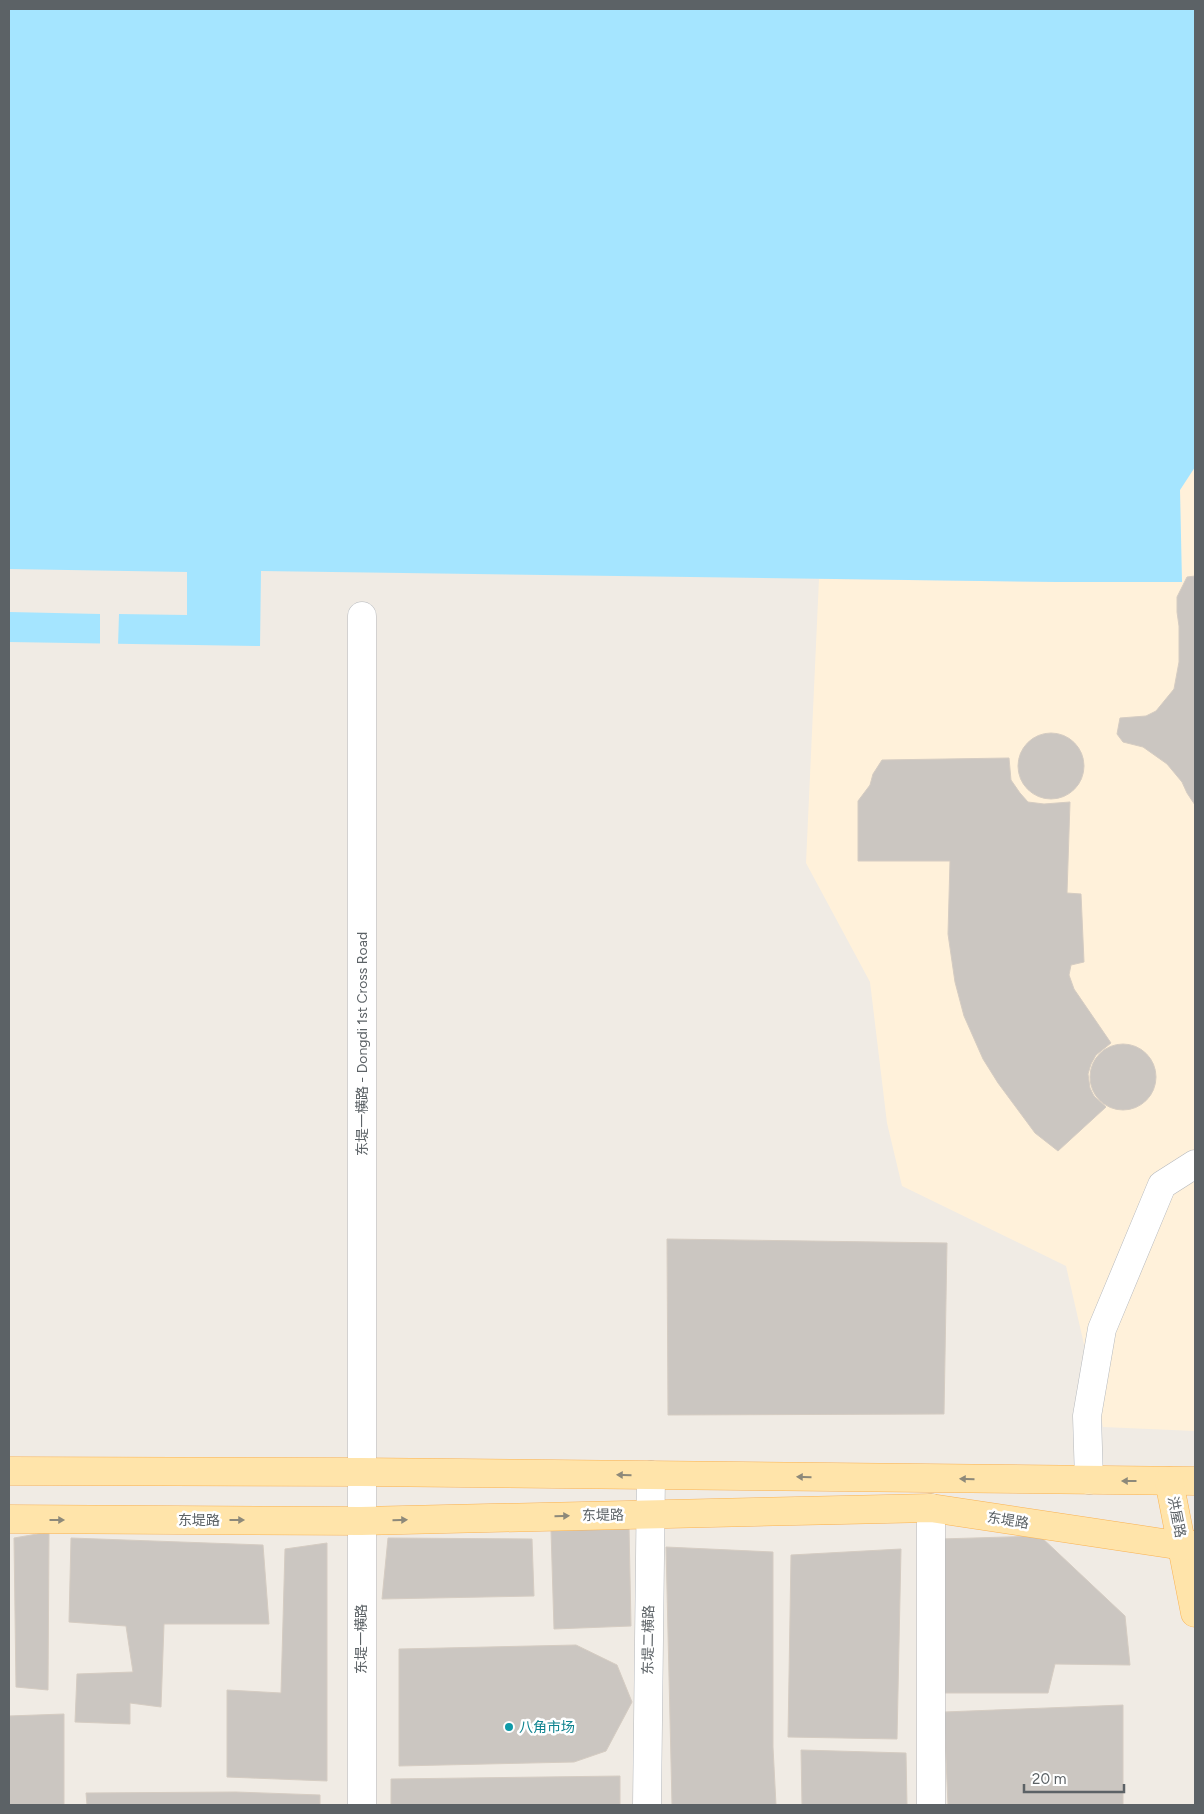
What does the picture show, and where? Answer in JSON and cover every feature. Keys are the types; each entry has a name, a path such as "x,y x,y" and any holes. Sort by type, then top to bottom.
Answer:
{"main road":[{"path":"9,1470 1182,1481"},
{"name":"洪屋路","path":"1182,1481 1195,1613"},
{"name":"东堤路","path":"9,1519 361,1521 930,1508 1189,1546"}],"street":[{"name":"东堤一横路 - Dongdi 1st Cross Road","path":"361,1472 362,616"},
{"path":"1089,1480 1087,1416 1102,1329 1162,1185 1195,1164"},
{"name":"东堤一横路","path":"361,1472 362,1805"},
{"name":"东堤二横路","path":"646,1805 651,1475"},
{"path":"930,1508 931,1805"}],"shaded area":[{"path":"1195,467 1195,1431 1103,1427 1066,1266 902,1186 887,1123 870,982 806,863 819,579 1181,582 1180,490"}],"water":[{"path":"9,9 1195,9 1195,467 1180,490 1182,582 261,571 260,646 9,642"}],"pier":[{"path":"9,569 187,572 187,615 119,614 118,646 100,646 100,614 9,612"}],"building":[{"path":"1195,576 1195,805 1182,782 1167,764 1143,747 1123,742 1117,734 1120,718 1146,716 1156,711 1174,689 1179,662 1177,597 1187,577"},
{"path":"1044,733 1058,733 1070,738 1079,747 1084,759 1082,779 1075,790 1058,799 1044,799 1032,794 1023,785 1018,773 1018,759 1023,747 1032,738"},
{"path":"1009,758 1011,780 1028,802 1044,804 1070,802 1067,893 1081,894 1084,962 1071,965 1069,975 1074,989 1111,1043 1096,1055 1088,1074 1090,1088 1094,1096 1106,1107 1058,1151 1035,1133 998,1083 983,1059 964,1016 955,982 948,934 950,861 858,861 858,801 870,785 873,774 882,760"},
{"path":"1116,1044 1130,1044 1142,1049 1151,1058 1156,1070 1154,1090 1147,1101 1130,1110 1116,1110 1104,1105 1095,1096 1090,1084 1090,1070 1095,1058 1104,1049"},
{"path":"667,1239 947,1243 944,1414 668,1415"},
{"path":"629,1527 631,1626 554,1629 551,1530"},
{"path":"49,1532 48,1690 16,1687 14,1538"},
{"path":"1040,1536 1125,1616 1130,1665 1055,1664 1048,1693 944,1693 940,1539"},
{"path":"71,1538 263,1545 269,1624 164,1624 161,1707 130,1703 130,1724 75,1722 77,1674 133,1672 126,1626 69,1622"},
{"path":"388,1538 532,1539 534,1596 382,1599"},
{"path":"327,1543 327,1781 227,1777 227,1690 281,1693 285,1549"},
{"path":"666,1547 773,1552 773,1747 776,1805 672,1805"},
{"path":"901,1549 897,1739 788,1737 791,1555"},
{"name":"八角市场","path":"576,1645 617,1665 632,1702 606,1751 574,1762 399,1766 399,1649"},
{"path":"1123,1705 1123,1805 948,1805 944,1712"},
{"path":"64,1714 64,1805 9,1805 9,1716"},
{"path":"801,1750 906,1753 907,1805 802,1805"},
{"path":"620,1776 620,1805 391,1805 391,1779"},
{"path":"236,1792 320,1795 320,1805 87,1805 86,1793"}],"place":[{"name":"八角市场","path":"509,1727"}]}
